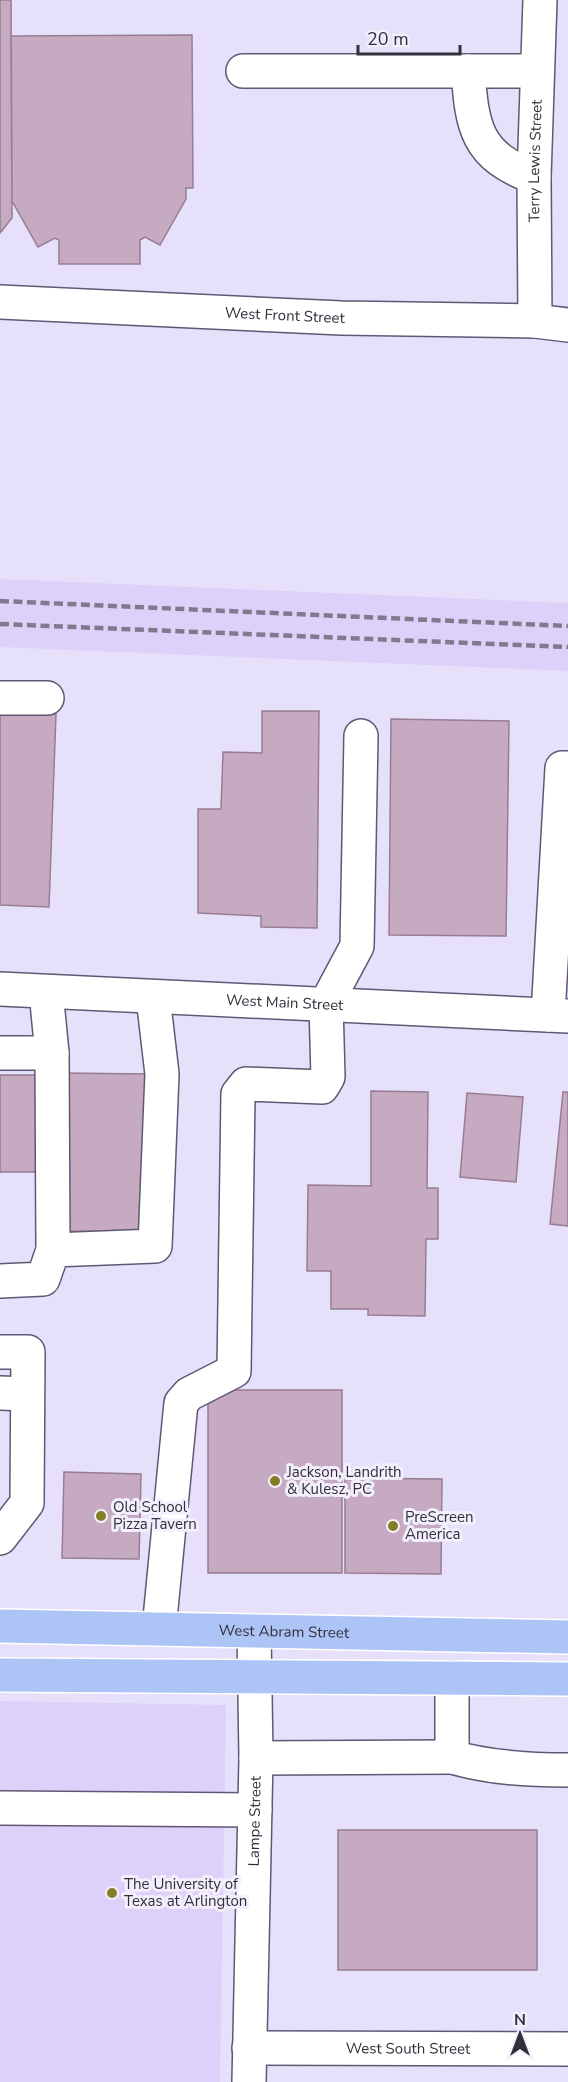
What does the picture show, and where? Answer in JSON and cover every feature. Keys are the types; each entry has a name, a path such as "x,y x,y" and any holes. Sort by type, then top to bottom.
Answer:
{"main road":[{"name":"West Abram Street","path":"0,1626 568,1637"},
{"path":"0,1675 568,1679"}],"street":[{"name":"Terry Lewis Street","path":"535,321 534,177 540,0"},
{"path":"243,71 537,71"},
{"path":"468,71 475,128 499,161 534,177"},
{"name":"West Front Street","path":"0,302 341,318 535,321 568,325"},
{"path":"0,698 47,698"},
{"path":"159,1629 181,1403 189,1394 234,1371 238,1094 246,1084 322,1087 328,1077 326,1004 357,946 362,736"},
{"path":"558,1015 562,768 568,768"},
{"name":"West Main Street","path":"0,989 558,1015"},
{"path":"0,1281 43,1279 53,1250 52,1053 46,992"},
{"path":"53,1250 155,1246 162,1074 153,997"},
{"path":"0,1053 52,1053"},
{"path":"0,1352 28,1352 14,1394 27,1503 0,1538"},
{"name":"Lampe Street","path":"249,2082 256,1758 254,1631"},
{"path":"452,1678 452,1757"},
{"path":"256,1758 452,1757 472,1763 532,1770 568,1770"},
{"path":"0,1808 255,1810"},
{"name":"West South Street","path":"249,2048 568,2049"}],"shaded area":[{"path":"0,579 568,603 568,671 0,647"},
{"name":"The University of Texas at Arlington","path":"0,1701 226,1705 220,2082 0,2082"}],"building":[{"path":"0,0 11,0 12,218 0,233"},
{"path":"192,35 193,188 186,188 186,199 160,245 145,237 140,240 140,264 59,264 59,240 55,238 38,247 12,201 11,36"},
{"path":"262,711 319,711 317,928 261,927 261,916 198,913 198,809 221,809 223,752 262,753"},
{"path":"0,712 56,714 49,907 0,905"},
{"path":"391,719 509,721 506,936 389,935"},
{"path":"60,1073 150,1074 149,1232 59,1231"},
{"path":"0,1075 44,1075 44,1172 0,1172"},
{"path":"371,1091 428,1092 427,1188 438,1188 438,1239 426,1239 425,1316 368,1315 368,1309 331,1309 331,1271 307,1271 308,1185 371,1186"},
{"path":"563,1092 568,1092 568,1226 550,1224"},
{"path":"467,1093 523,1097 516,1182 460,1177"},
{"name":"Jackson, Landrith & Kulesz, PC","path":"208,1390 342,1390 342,1573 208,1573"},
{"name":"Old School Pizza Tavern","path":"64,1472 141,1474 139,1559 62,1558"},
{"name":"PreScreen America","path":"345,1478 442,1479 441,1574 345,1573"},
{"path":"338,1830 537,1830 537,1970 338,1970"}],"railway":[{"path":"0,601 568,626"},
{"path":"0,624 568,647"}],"place":[{"name":"Jackson, Landrith & Kulesz, PC","path":"275,1481"},
{"name":"Old School Pizza Tavern","path":"101,1516"},
{"name":"PreScreen America","path":"393,1526"},
{"name":"The University of Texas at Arlington","path":"112,1893"}]}
